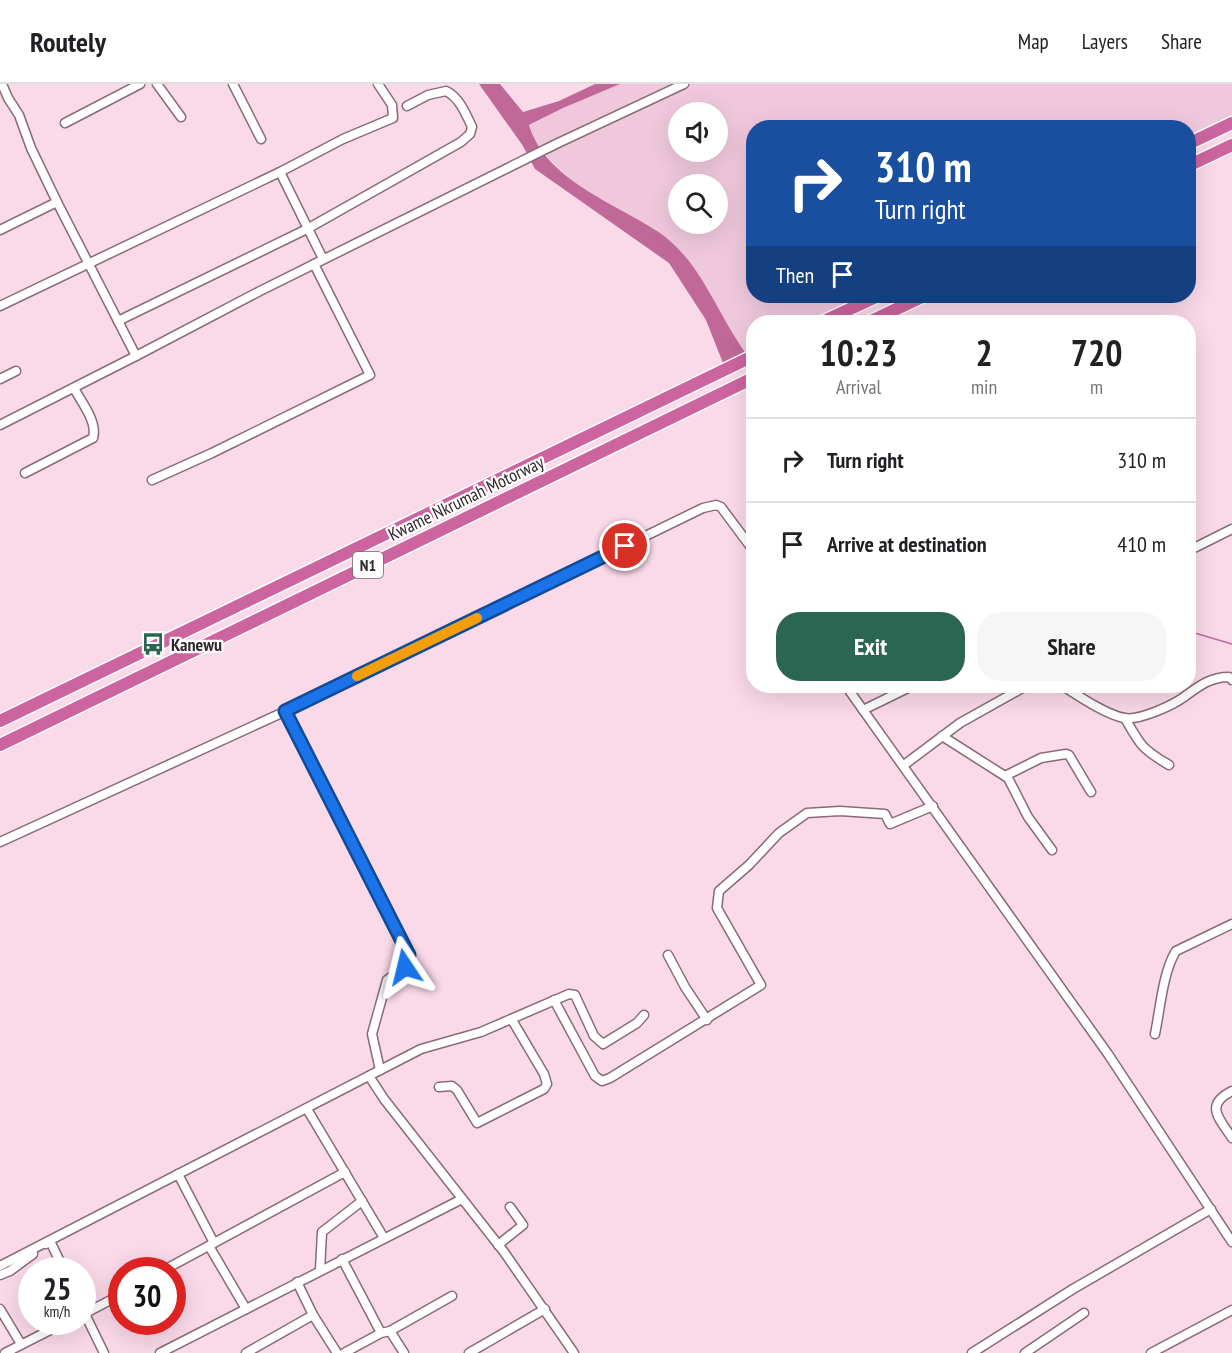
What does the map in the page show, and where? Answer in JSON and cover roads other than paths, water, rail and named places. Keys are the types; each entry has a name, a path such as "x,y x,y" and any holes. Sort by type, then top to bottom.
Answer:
{"highway":[{"path":"1196,140 1232,123"},
{"path":"1196,162 1232,145"},
{"path":"837,315 863,303"},
{"path":"884,315 909,303"},
{"name":"Kwame Nkrumah Motorway","path":"0,721 746,359"},
{"name":"Kwame Nkrumah Motorway","path":"0,745 746,382"}],"street":[{"path":"2,84 8,98 20,115 31,148 57,202 136,356"},
{"path":"65,123 140,84"},
{"path":"157,84 182,117"},
{"path":"233,84 261,139"},
{"path":"0,306 280,172 343,139 393,118 392,105 378,84"},
{"path":"0,425 323,259 556,144 684,84"},
{"path":"118,321 307,229 461,142 470,134 472,127 453,94 446,91 428,95 407,106"},
{"path":"280,172 323,259"},
{"path":"0,230 57,202"},
{"path":"152,480 370,375 314,264"},
{"path":"0,379 16,371"},
{"path":"25,473 93,438 95,432 93,425 74,388"},
{"path":"0,842 285,711 710,505 716,505 724,510 746,540"},
{"path":"1196,547 1232,529"},
{"path":"1196,688 1207,680 1218,677 1229,677 1232,680"},
{"path":"851,693 1101,1044 1232,1242"},
{"path":"863,710 898,693"},
{"path":"904,765 960,723 1014,693"},
{"path":"1074,693 1125,718 1148,714 1189,693"},
{"path":"285,711 409,955 405,967 387,980 372,1034 380,1070"},
{"path":"1125,718 1138,742 1147,752 1169,765"},
{"path":"942,736 1005,776 1012,784 1028,817 1052,850"},
{"path":"1005,776 1041,758 1066,754 1069,755 1091,792"},
{"path":"554,1000 595,1076 603,1081 610,1078 761,986 717,908 719,891 749,865 779,833 807,813 840,811 885,814 890,824 933,806"},
{"path":"1155,1034 1168,970 1176,951 1232,924"},
{"path":"668,955 685,987 707,1020"},
{"path":"0,1266 421,1049 481,1032 512,1020 564,994 575,995 594,1036 603,1044 637,1023 644,1015"},
{"path":"439,1087 452,1086 457,1090 477,1123 544,1089 547,1084 544,1074 512,1020"},
{"path":"369,1076 384,1099 498,1245 574,1353"},
{"path":"1232,1091 1218,1100 1215,1107 1232,1138"},
{"path":"307,1109 384,1238"},
{"path":"186,1258 345,1172"},
{"path":"178,1174 246,1309"},
{"path":"160,1353 462,1199"},
{"path":"320,1270 322,1232 362,1201"},
{"path":"498,1245 523,1225 510,1207"},
{"path":"976,1352 1073,1289 1211,1209"},
{"path":"50,1241 58,1257"},
{"path":"0,1275 10,1271 50,1241"},
{"path":"342,1259 386,1332 404,1353"},
{"path":"297,1282 313,1315 337,1353"},
{"path":"344,1353 452,1296"},
{"path":"0,1309 21,1344"},
{"path":"469,1353 545,1309"},
{"path":"1151,1353 1232,1310"},
{"path":"1025,1353 1084,1314"},
{"path":"246,1353 313,1315"},
{"path":"5,1353 39,1335"},
{"path":"95,1335 104,1353"},
{"path":"182,1341 184,1353"}],"waterway":[{"path":"1196,633 1232,644"}],"place":[{"name":"Kanewu","path":"153,644"}]}
